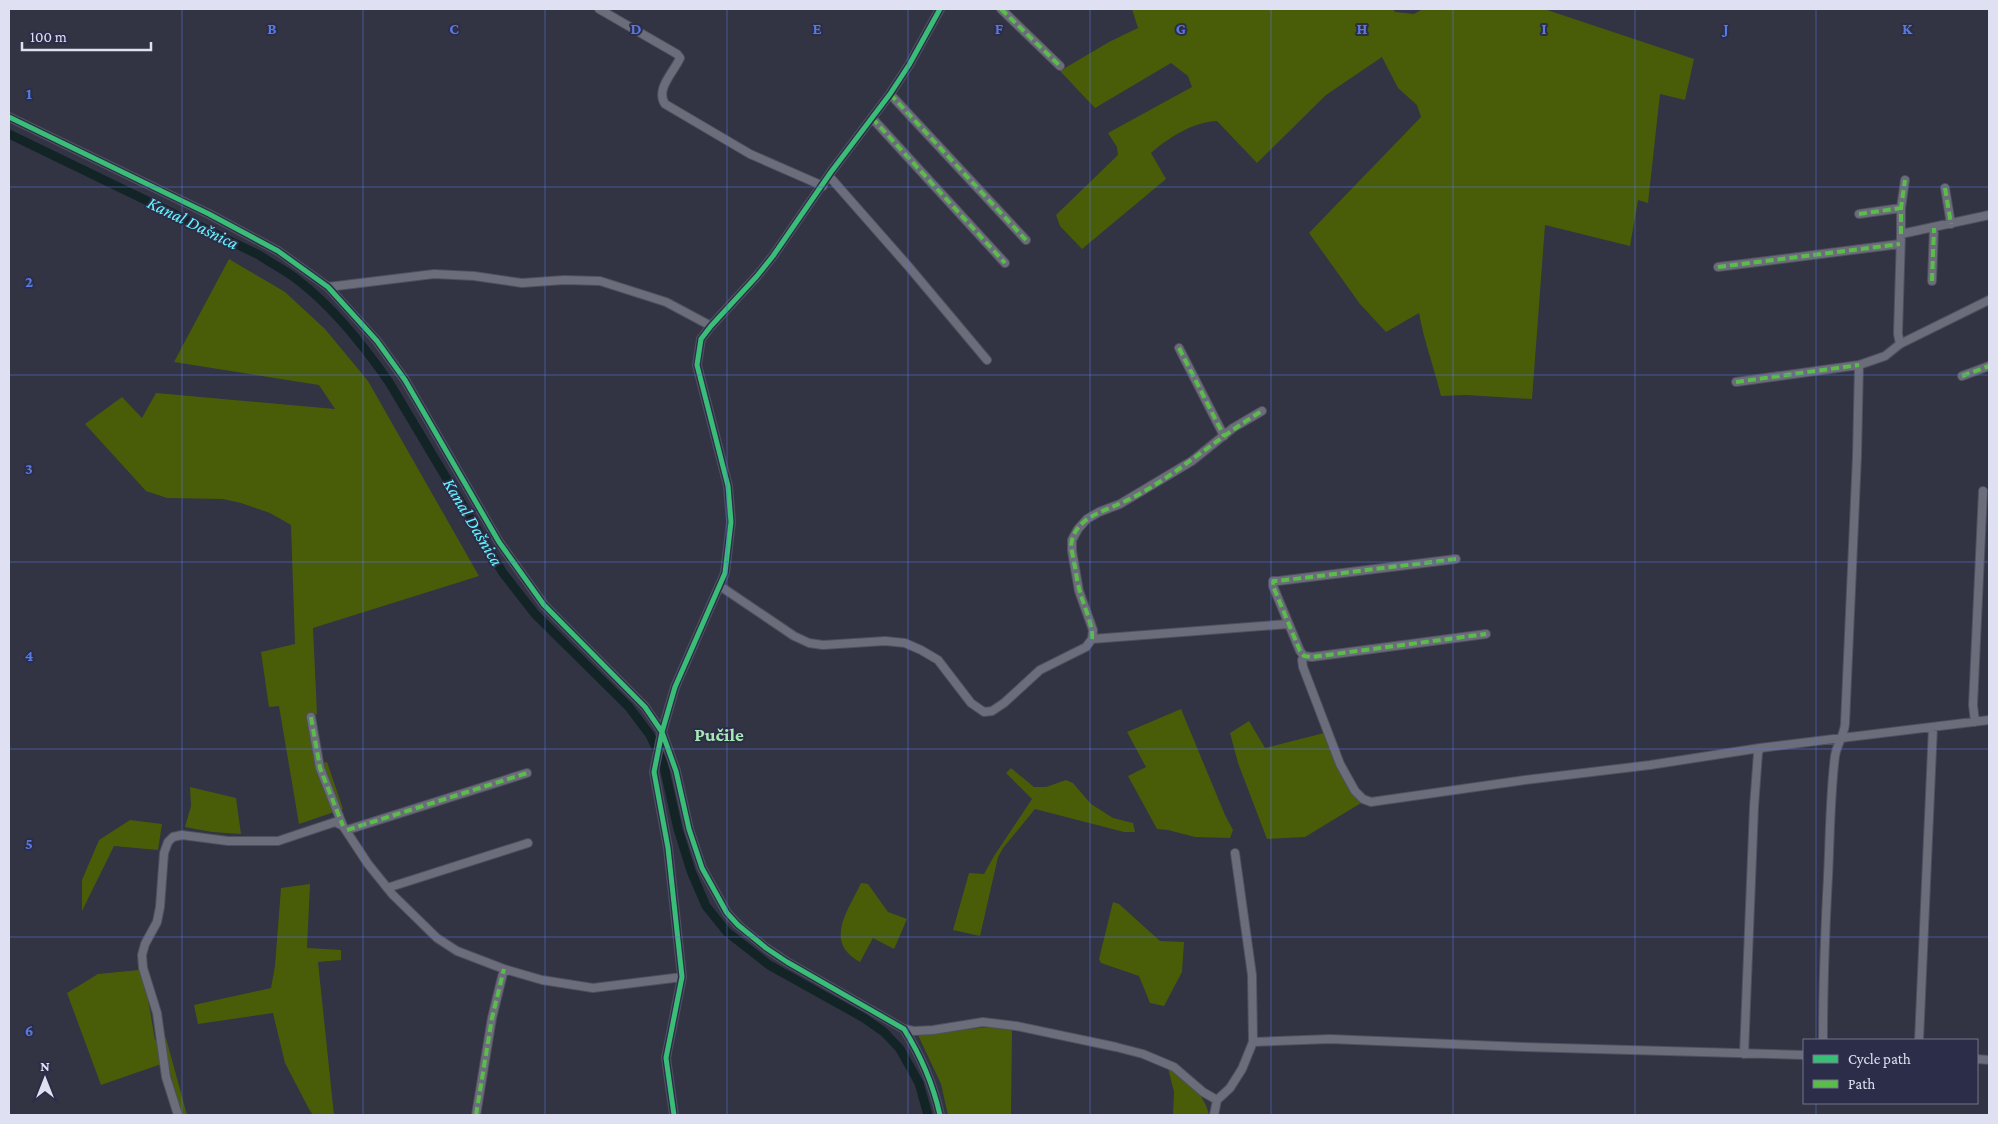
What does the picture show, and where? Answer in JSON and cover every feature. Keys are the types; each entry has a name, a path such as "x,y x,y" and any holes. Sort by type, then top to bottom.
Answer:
{"street":[{"path":"599,9 677,54 680,58 661,91 661,98 665,104 750,154 822,186"},
{"path":"674,1115 666,1058 682,977 672,874 654,772 676,686 720,586 728,556 731,522 731,504 724,467 706,405 697,365 702,339 710,326 757,276 890,94 940,9"},
{"path":"1001,9 1060,66"},
{"path":"890,94 1026,240"},
{"path":"9,117 209,214 270,246 301,266 328,287 377,341 405,380 499,542 544,605 645,707 662,735 676,771 689,829 702,868 727,913 738,925 766,948 904,1029 914,1031 933,1030 982,1022 1016,1026 1116,1047 1143,1054 1174,1067 1203,1092 1217,1100"},
{"path":"872,118 1005,263"},
{"path":"829,176 987,360"},
{"path":"1900,344 1898,334 1901,208 1905,180"},
{"path":"1945,188 1952,224"},
{"path":"1859,214 1901,208"},
{"path":"1901,234 1989,215"},
{"path":"1932,281 1934,228"},
{"path":"1718,267 1900,244"},
{"path":"328,287 434,274 474,276 522,283 564,280 600,282 666,302 710,326"},
{"path":"1736,382 1859,365 1886,356 1900,344 1989,300"},
{"path":"1179,348 1224,436"},
{"path":"1823,1039 1823,988 1835,755 1839,739 1844,733 1845,724 1857,456 1859,365"},
{"path":"1962,376 1989,366"},
{"path":"720,586 794,636 809,643 823,646 885,641 905,644 921,650 938,660 971,703 984,712 992,711 1004,703 1040,670 1086,647 1092,639 1093,630 1080,591 1072,551 1072,540 1078,529 1087,519 1120,504 1192,461 1224,436 1262,411"},
{"path":"1975,722 1974,696 1983,491"},
{"path":"1456,559 1273,581 1272,586 1300,651 1304,656 1312,657 1486,634"},
{"path":"1092,639 1288,624"},
{"path":"1304,656 1302,660 1303,667 1340,764 1355,791 1363,799 1371,802 1525,780 1650,765 1760,748 1989,720"},
{"path":"311,718 320,768 345,828 368,864 387,888 416,920 437,938 457,951 504,970 542,980 593,988 682,977"},
{"path":"1920,1039 1933,727"},
{"path":"1744,1054 1754,807 1760,748"},
{"path":"178,1115 166,1077 157,1013 143,968 142,955 145,944 157,922 164,853 168,842 173,837 182,835 228,841 278,841 335,822 345,828 527,773"},
{"path":"387,888 528,844"},
{"path":"1214,1115 1217,1100 1230,1088 1242,1070 1253,1042 1252,975 1235,853"},
{"path":"476,1115 492,1018 504,970"},
{"path":"904,1029 934,1086 940,1115"},
{"path":"1253,1042 1330,1039 1803,1055"}],"green space":[{"path":"1132,9 1393,9 1395,12 1414,14 1423,9 1544,9 1694,59 1685,100 1660,94 1648,203 1638,200 1630,246 1545,225 1532,399 1466,395 1441,396 1419,313 1386,332 1360,304 1309,233 1421,117 1417,105 1398,88 1382,57 1326,95 1257,163 1217,121 1199,124 1173,137 1151,153 1166,179 1082,249 1060,226 1056,215 1118,155 1117,147 1108,133 1192,87 1188,76 1171,63 1095,108 1060,71 1109,42 1138,28"},
{"path":"229,259 285,292 325,329 368,381 479,576 313,628 317,714 309,716 316,765 327,762 343,809 299,824 279,706 269,707 261,652 295,644 291,525 270,513 241,503 223,499 167,498 146,491 85,424 122,397 142,418 156,393 335,409 319,385 174,362"},
{"path":"1181,709 1233,830 1230,838 1195,837 1157,829 1128,776 1146,767 1127,732"},
{"path":"1249,721 1265,748 1324,733 1353,794 1361,803 1305,837 1267,839 1238,763 1230,733"},
{"path":"1011,768 1034,787 1046,787 1066,780 1073,783 1091,804 1113,818 1133,823 1135,832 1124,832 1035,809 1003,848 998,857 980,936 953,930 969,873 984,874 1032,799 1006,773"},
{"path":"190,787 236,798 241,834 212,832 185,827 191,806"},
{"path":"130,820 162,824 158,850 114,846 82,911 82,880 99,840"},
{"path":"861,883 868,884 888,912 907,919 894,949 873,938 860,962 849,954 843,945 841,936 845,915"},
{"path":"310,884 307,948 341,950 341,960 318,962 334,1115 313,1115 309,1109 285,1063 273,1013 198,1024 194,1005 271,988 275,966 281,888"},
{"path":"1113,902 1119,904 1160,941 1184,942 1182,972 1164,1006 1150,1003 1139,976 1101,963 1099,959"},
{"path":"139,970 148,999 155,1040 166,1038 187,1115 182,1115 167,1062 101,1085 67,993 98,974"},
{"path":"989,1027 1012,1030 1011,1115 948,1115 941,1084 918,1035"},
{"path":"1168,1068 1194,1087 1203,1100 1209,1115 1173,1115 1174,1092"}],"waterway":[{"name":"Kanal Dašnica","path":"9,134 259,255 294,277 336,315 359,341 389,382 503,573 535,614 629,707 650,735 663,762 678,829 691,871 706,906 727,932 769,965 864,1018 884,1032 900,1049 919,1083 928,1115"}],"marked path":[{"path":"1001,9 1060,66"},
{"path":"890,94 1026,240"},
{"path":"872,118 1005,263"},
{"path":"1901,234 1901,208 1905,180"},
{"path":"1945,188 1951,224"},
{"path":"1859,214 1901,208"},
{"path":"1932,281 1934,228"},
{"path":"1718,267 1900,244"},
{"path":"1179,348 1224,436"},
{"path":"1736,382 1859,365"},
{"path":"1962,376 1989,366"},
{"path":"1092,639 1091,627 1079,588 1071,548 1072,540 1079,526 1098,513 1138,495 1156,484 1262,411"},
{"path":"1456,559 1273,581 1273,586 1300,651 1304,656 1312,657 1486,634"},
{"path":"311,717 320,768 343,826"},
{"path":"347,830 527,773"},
{"path":"476,1115 492,1018 504,969"}],"cycle path":[{"path":"674,1115 666,1058 682,977 668,848 654,772 662,732 675,687 725,573 731,522 728,486 697,365 701,339 773,256 831,172 890,94 909,65 940,9"},
{"path":"9,117 209,214 278,251 328,287 377,341 405,380 499,542 544,605 645,707 662,732 676,771 689,829 702,868 727,913 738,925 766,948 787,962 904,1029 926,1070 940,1115"}],"district":[{"name":"Pučile","path":"719,734"}]}
